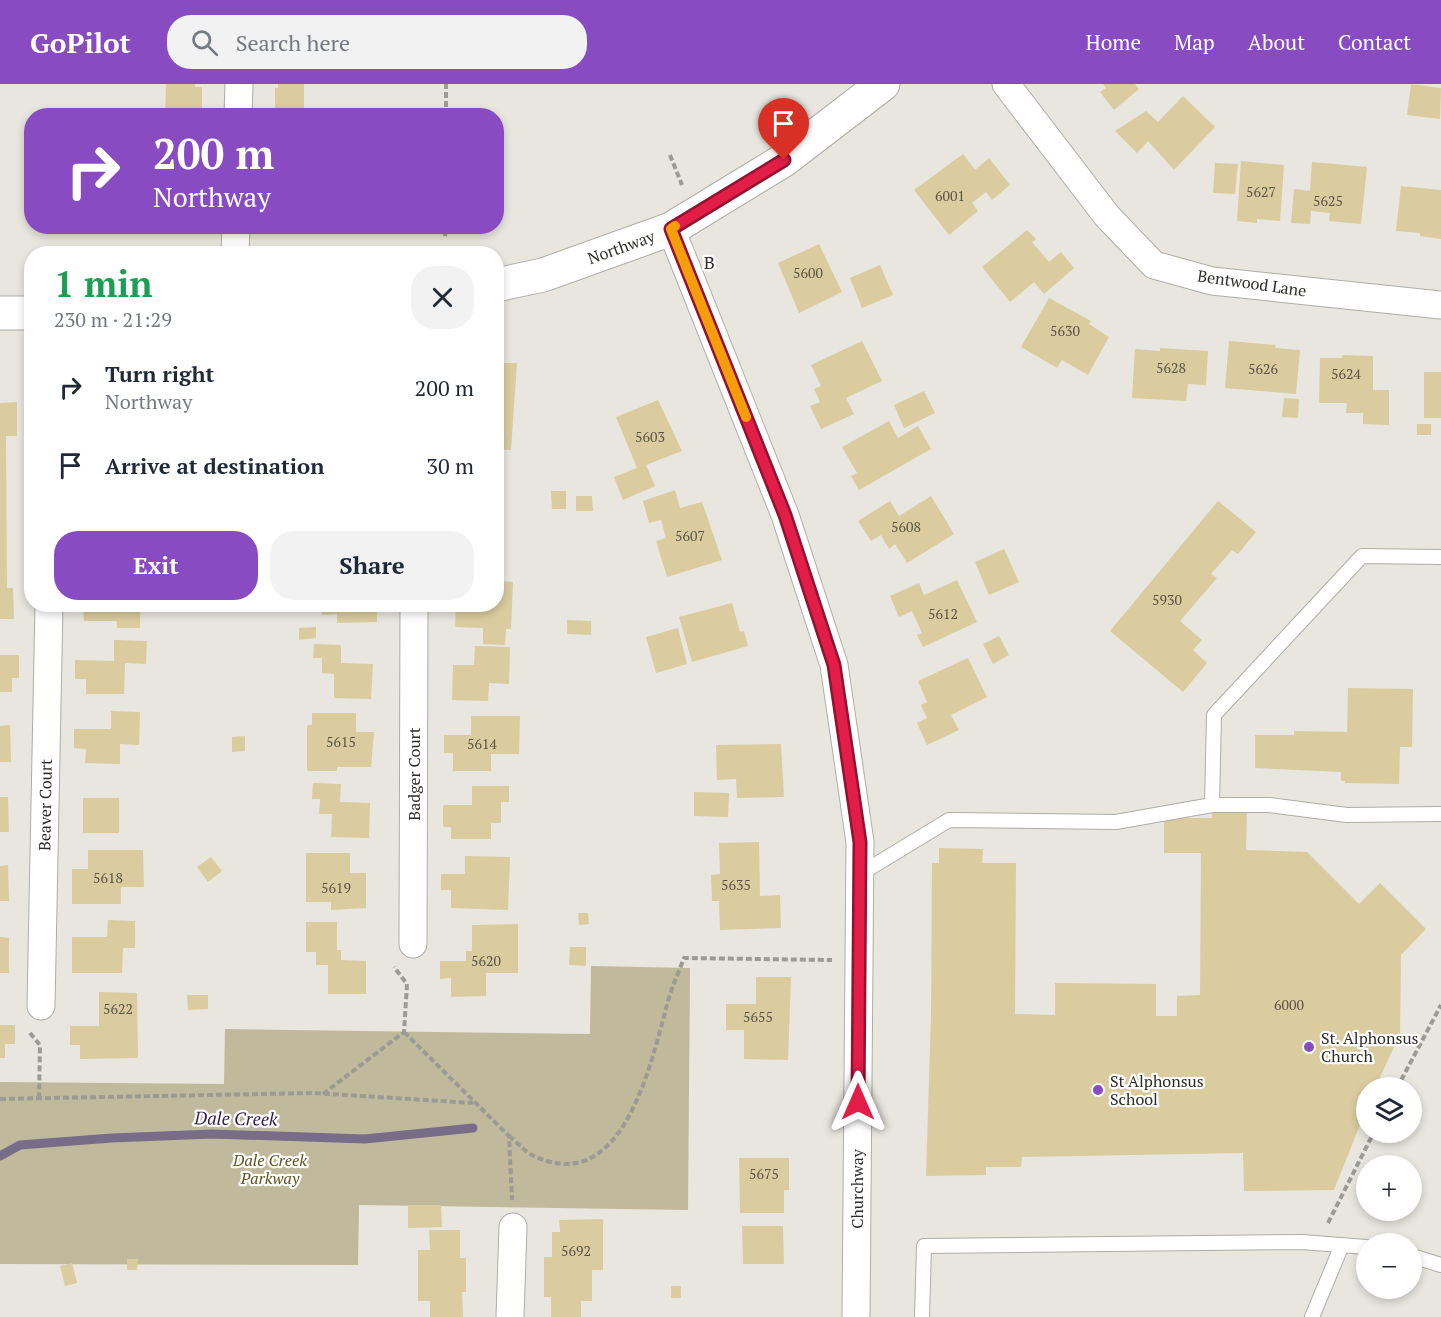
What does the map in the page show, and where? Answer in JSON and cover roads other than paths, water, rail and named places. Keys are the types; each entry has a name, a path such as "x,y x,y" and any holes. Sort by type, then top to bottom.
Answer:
{"street":[{"path":"238,108 239,84"},
{"name":"Northway","path":"504,283 543,274 671,229 784,160 883,84"},
{"name":"Bentwood Lane","path":"1006,84 1107,216 1154,265 1212,281 1441,305"},
{"name":"Churchway","path":"671,229 785,515 834,665 860,842 856,1317"},
{"path":"0,313 24,313"},
{"name":"Beaver Court","path":"41,1006 49,612"},
{"name":"Badger Court","path":"413,944 414,612"},
{"path":"510,1317 513,1227"}],"lane":[{"path":"1212,805 1214,715 1362,556 1441,557"},
{"path":"860,874 950,820 1116,822 1212,805 1269,805 1347,815 1441,814"},
{"path":"922,1317 924,1246 1318,1243 1356,1246"},
{"path":"1312,1317 1342,1245"},
{"path":"1422,1259 1441,1265"}],"waterway":[{"name":"Dale Creek","path":"0,1156 20,1145 112,1138 212,1134 365,1139 473,1128"}],"place":[{"name":"St. Alphonsus Church","path":"1309,1047"},
{"name":"St Alphonsus School","path":"1098,1090"}],"district":[{"name":"B","path":"710,263"}],"park label":[{"name":"Dale Creek Parkway","path":"270,1169"}]}
